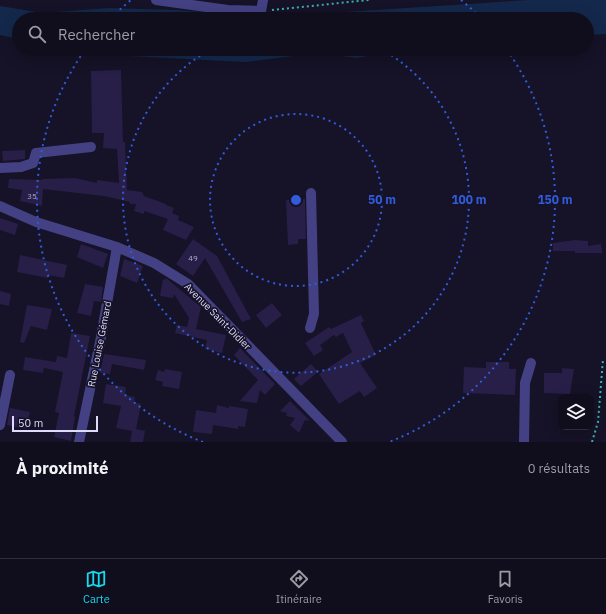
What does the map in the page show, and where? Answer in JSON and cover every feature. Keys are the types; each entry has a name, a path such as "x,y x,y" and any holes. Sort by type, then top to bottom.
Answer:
{"street":[{"path":"156,0 228,10 261,11 263,0"},
{"path":"0,168 21,167 33,163 36,153 91,147"},
{"path":"310,328 314,314 312,193"},
{"name":"Avenue Saint-Didier","path":"0,206 36,222 117,247 154,263 188,284 342,442"},
{"name":"Rue Louise Gémard","path":"79,442 101,337 117,247"},
{"path":"524,442 525,383 531,363"},
{"path":"0,425 10,376"}],"path":[{"path":"261,11 284,10 369,0"},
{"path":"592,442 598,422 603,359"}],"water":[{"path":"528,0 606,0 606,34 594,35 594,12 344,12"},
{"path":"0,6 37,12 12,12 12,38 0,35"},
{"path":"109,8 202,12 56,12"},
{"path":"129,56 294,56 245,62"},
{"path":"341,56 367,56 357,58"}],"building":[{"path":"121,70 123,142 125,142 127,190 142,192 144,196 174,208 172,213 179,216 178,220 194,227 186,240 163,230 168,219 144,211 144,214 134,211 136,204 130,204 130,202 104,196 43,189 42,206 20,201 22,190 8,188 9,179 42,180 75,178 97,183 97,180 119,183 117,149 103,148 104,133 92,133 91,71"},
{"path":"25,150 25,159 3,161 2,151"},
{"path":"305,199 306,239 298,239 298,244 288,245 286,200"},
{"path":"0,218 18,224 15,235 0,230"},
{"path":"193,239 217,256 251,319 242,322 205,258 193,276 176,264"},
{"path":"575,240 588,241 588,246 601,244 602,253 553,251 553,243"},
{"path":"81,244 108,254 103,268 77,257"},
{"path":"20,255 67,265 64,278 48,275 48,278 17,272"},
{"path":"124,259 143,266 137,283 120,276"},
{"path":"166,278 201,307 196,329 226,335 222,353 205,349 207,340 175,333 177,325 187,327 189,318 174,294 173,298 160,296 163,279 165,280"},
{"path":"85,284 103,287 101,302 94,301 91,316 77,313"},
{"path":"0,291 11,294 9,306 0,304"},
{"path":"272,303 282,315 266,328 256,315"},
{"path":"27,305 52,309 47,330 31,326 24,343 20,342"},
{"path":"361,315 364,321 361,323 376,355 360,363 377,388 364,397 360,391 339,404 319,374 352,352 343,333 336,337 334,335 320,345 323,350 314,356 305,343 329,327 331,329"},
{"path":"71,333 90,336 74,416 71,441 54,437 59,413 55,412 63,372 44,368 43,373 23,370 25,357 56,362 57,356 67,358"},
{"path":"240,348 275,384 265,395 260,390 257,403 240,401 258,380 234,355"},
{"path":"104,354 146,360 144,370 112,364 110,374 100,373"},
{"path":"486,362 509,362 509,369 516,369 515,395 463,393 464,367 486,368"},
{"path":"311,364 318,372 301,386 294,379"},
{"path":"562,368 574,369 570,394 544,393 544,373 562,373"},
{"path":"165,369 182,372 179,389 162,386 163,382 155,380 158,370 164,372"},
{"path":"106,384 126,387 125,395 135,397 134,402 141,404 136,429 145,431 143,442 130,442 132,431 116,428 121,406 103,403"},
{"path":"290,401 310,421 305,420 299,433 290,425 295,418 286,416 287,413 280,411"},
{"path":"217,405 229,408 229,406 248,409 245,427 238,426 238,429 213,425 212,434 193,432 196,410 216,413"},
{"path":"10,408 30,412 26,429 7,425"}]}
